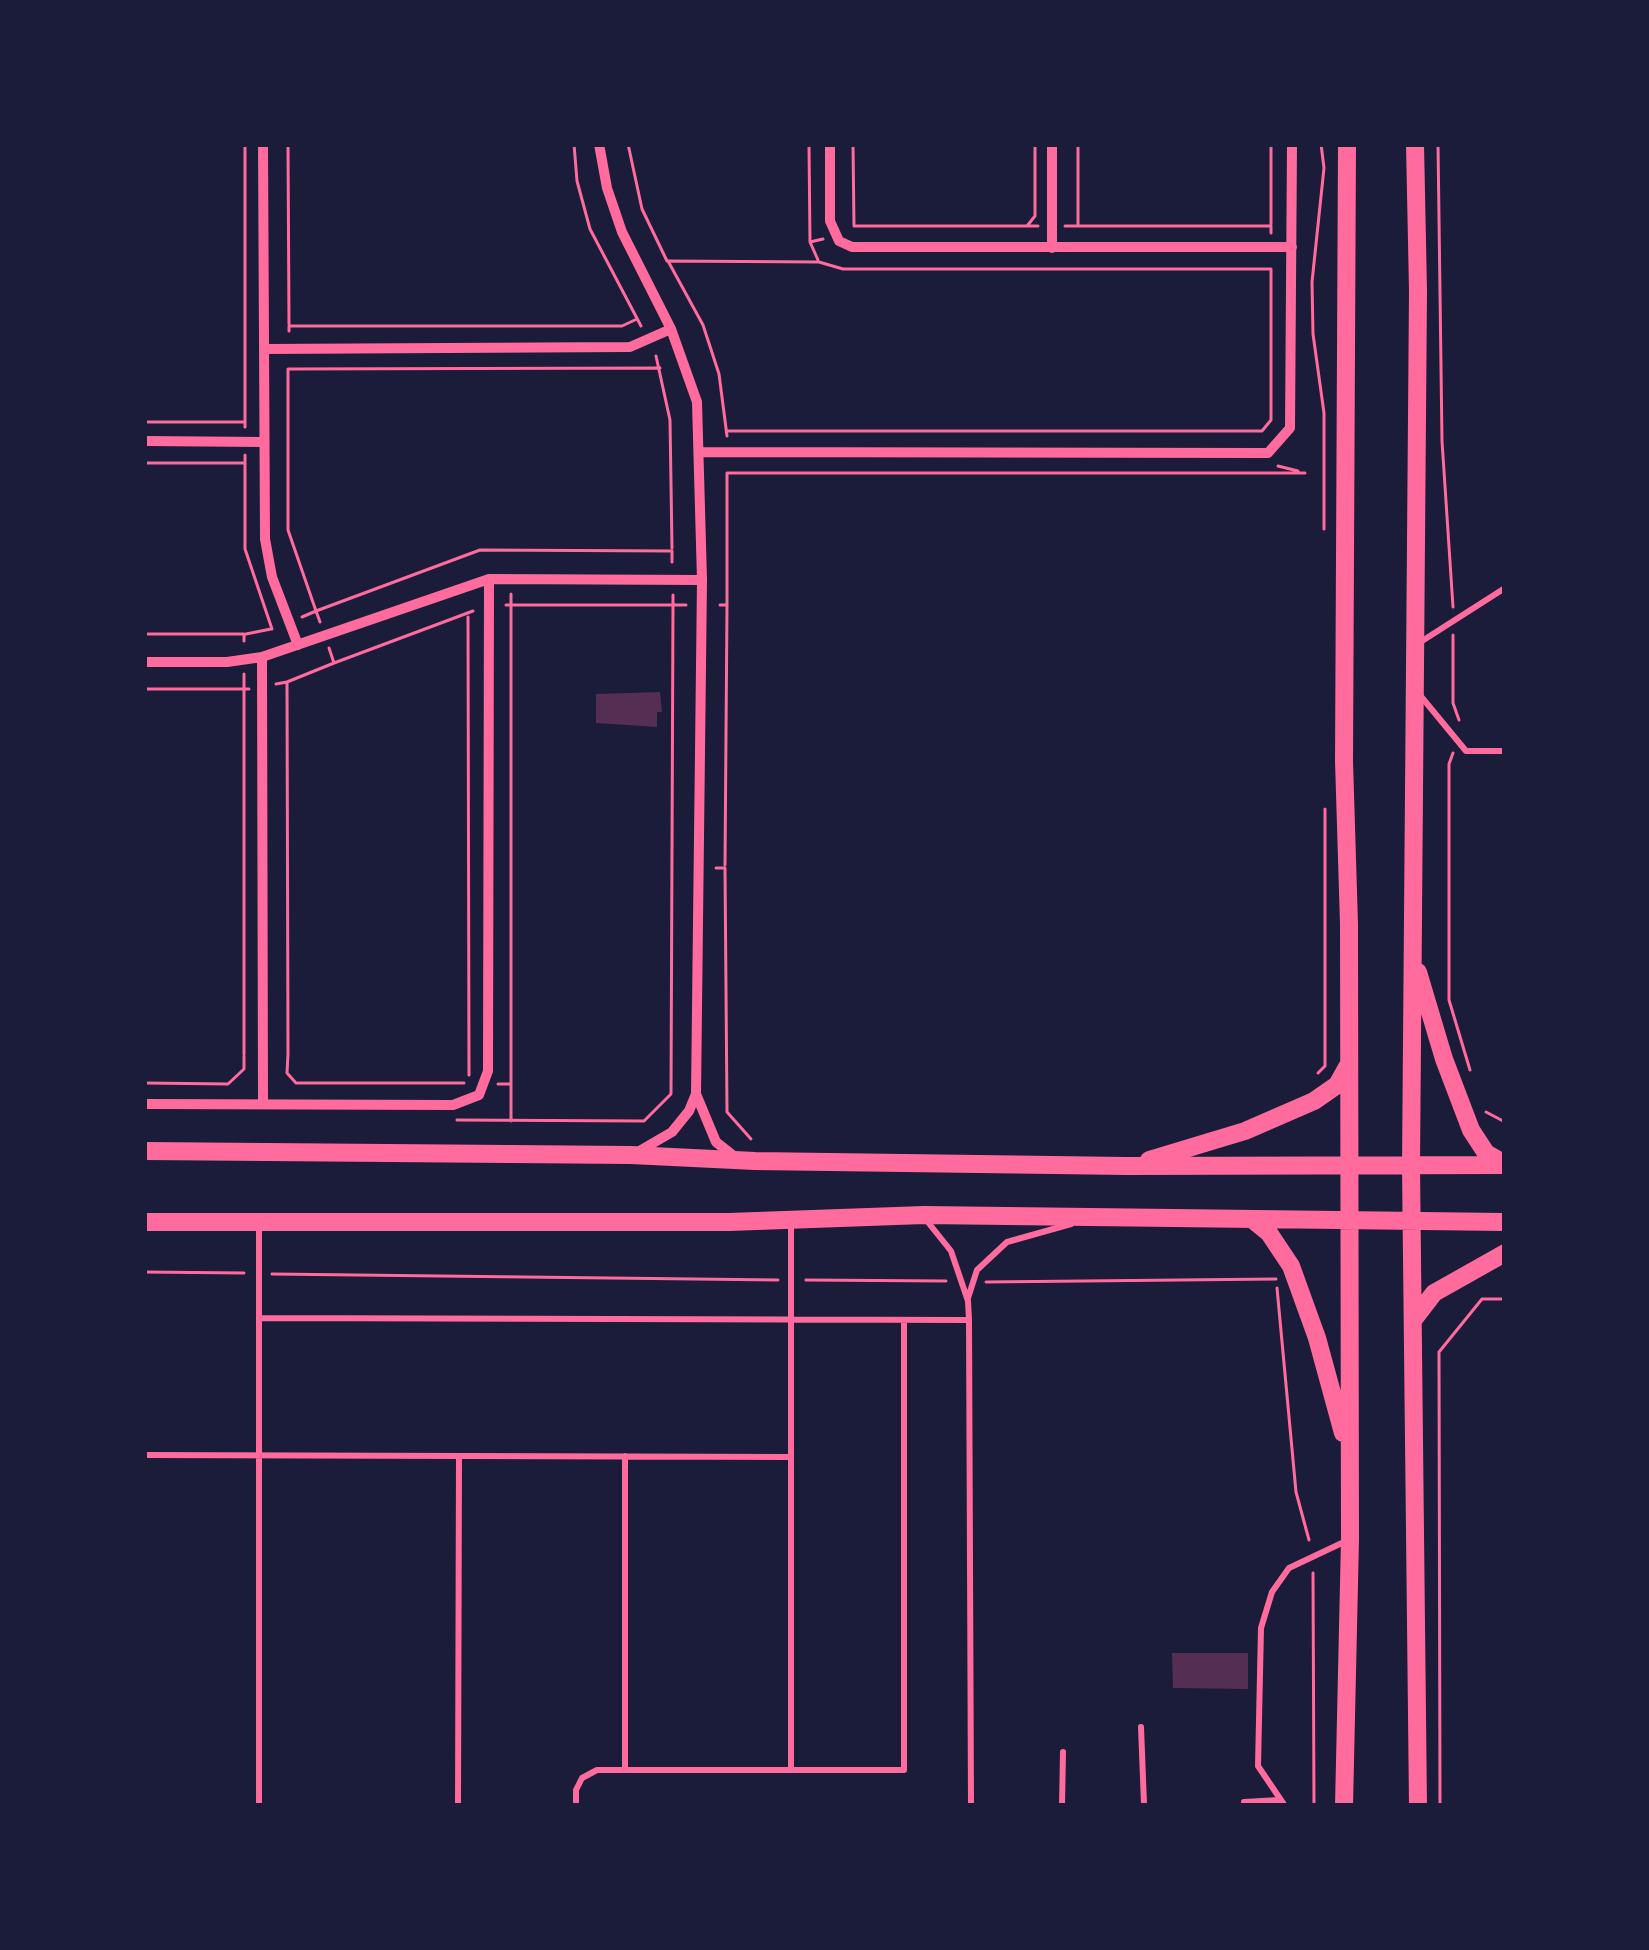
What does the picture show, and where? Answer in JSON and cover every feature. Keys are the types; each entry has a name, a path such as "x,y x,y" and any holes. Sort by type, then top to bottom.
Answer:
{"highway":[{"path":"1344,1806 1350,1539 1344,761 1347,144"},
{"path":"1415,144 1418,314 1411,1223 1418,1806"},
{"path":"1412,950 1471,1130 1486,1153 1505,1165"},
{"path":"1127,1166 1245,1130 1314,1101 1337,1085 1348,1062"},
{"path":"144,1151 631,1155 754,1151 1127,1166 1505,1165"},
{"path":"144,1222 924,1216 1505,1222"},
{"path":"1253,1220 1269,1233 1291,1266 1317,1338 1349,1455"},
{"path":"1412,1322 1434,1293 1505,1253"}],"street":[{"path":"263,144 265,539 272,578 298,645"},
{"path":"599,144 622,232 671,329 697,402 700,452 695,1094 689,1111 672,1132 631,1155"},
{"path":"830,144 830,221 839,241 851,247 1292,247"},
{"path":"1052,144 1052,248"},
{"path":"700,452 1268,453 1291,428 1292,144"},
{"path":"264,349 631,347 671,329"},
{"path":"144,440 263,442"},
{"path":"144,662 262,657 489,579 702,580"},
{"path":"144,1104 453,1105 482,1089 489,579"},
{"path":"262,657 263,1103"},
{"path":"695,1094 716,1142 733,1156 754,1151"}],"lane":[{"path":"1414,647 1505,588"},
{"path":"1413,686 1466,751 1505,751"},
{"path":"924,1216 951,1251 968,1301"},
{"path":"970,1806 968,1301 977,1270 1007,1242 1092,1219"},
{"path":"791,1220 791,1770"},
{"path":"259,1806 260,1222"},
{"path":"259,1318 969,1320"},
{"path":"575,1806 582,1778 597,1770 904,1770 904,1320"},
{"path":"144,1455 789,1457"},
{"path":"458,1806 459,1456"},
{"path":"625,1770 626,1456"},
{"path":"1282,1803 1258,1766 1261,1628 1272,1592 1288,1568 1350,1539"},
{"path":"1142,1727 1144,1804"},
{"path":"1062,1806 1063,1752"},
{"path":"1244,1802 1282,1803"}],"path":[{"path":"245,144 244,549 272,629"},
{"path":"288,144 288,349"},
{"path":"571,144 590,229 650,340 666,392 673,463 672,550"},
{"path":"628,144 642,209 668,262 703,325 719,374 727,431 1262,430 1271,420 1271,269 843,269 819,262 668,262"},
{"path":"809,144 811,242"},
{"path":"1027,226 1035,216 1035,144"},
{"path":"1078,144 1078,226"},
{"path":"1271,144 1271,247"},
{"path":"1321,144 1324,168 1312,282 1312,334 1324,413 1324,530"},
{"path":"1438,144 1445,526 1453,559 1453,703 1460,720 1450,764 1449,1000 1476,1088"},
{"path":"854,226 1271,226"},
{"path":"289,326 622,326 638,319"},
{"path":"316,611 287,530 288,369 660,368"},
{"path":"144,422 244,422"},
{"path":"144,464 244,464"},
{"path":"754,1151 727,1112 726,1094 727,473 1306,473"},
{"path":"511,1120 512,550"},
{"path":"671,1094 673,604 727,605"},
{"path":"144,1083 228,1084 244,1069 244,689 287,682 287,1073 296,1083 470,1083 468,613"},
{"path":"1310,1080 1325,1066 1324,809"},
{"path":"672,868 725,868"},
{"path":"263,1054 288,1054"},
{"path":"482,1089 511,1084"},
{"path":"1483,1110 1505,1122"},
{"path":"144,1272 960,1282"},
{"path":"972,1282 1276,1279 1297,1492 1313,1559 1314,1806"},
{"path":"1440,1806 1439,1352 1482,1299 1505,1299"}],"building":[{"path":"660,692 662,712 657,712 657,727 596,723 596,694"},
{"path":"1172,1653 1248,1653 1248,1689 1173,1688"}]}
